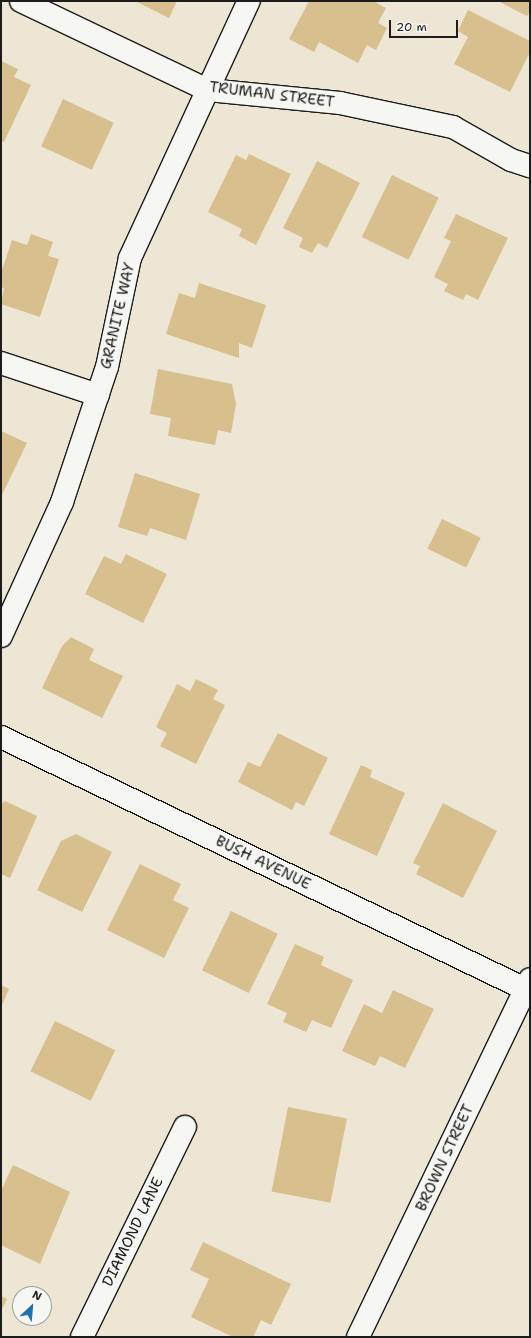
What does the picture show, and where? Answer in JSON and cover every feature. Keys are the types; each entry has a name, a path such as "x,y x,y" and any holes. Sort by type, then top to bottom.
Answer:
{"street":[{"name":"TRUMAN STREET","path":"21,1 208,90 340,103 454,127 511,160 530,166"},
{"name":"GRANITE WAY","path":"1,636 62,502 107,367 130,258 249,1"},
{"path":"1,363 98,395"},
{"name":"BUSH AVENUE","path":"1,737 528,984"},
{"name":"BROWN STREET","path":"358,1337 528,984"},
{"name":"DIAMOND LANE","path":"82,1337 185,1128"}],"building":[{"path":"135,1 177,1 169,18"},
{"path":"309,1 373,1 386,8 378,23 387,28 376,50 367,45 358,63 319,42 314,52 289,39"},
{"path":"498,1 530,1 530,11 527,16"},
{"path":"468,10 530,41 530,52 510,92 454,64 468,37 458,31"},
{"path":"1,61 18,69 14,77 31,85 4,142 1,141"},
{"path":"63,99 114,123 92,170 41,146"},
{"path":"249,154 291,174 256,245 239,236 242,229 208,212 236,155 246,160"},
{"path":"317,161 360,183 327,248 318,243 312,253 299,247 303,238 283,228"},
{"path":"392,175 439,198 408,260 362,237"},
{"path":"456,214 508,238 478,300 466,294 463,300 444,291 448,284 434,277 451,241 444,238"},
{"path":"31,234 53,242 48,256 59,259 40,317 1,304 4,288 1,287 1,273 12,240 27,245"},
{"path":"199,283 266,305 252,348 239,343 239,358 166,334 179,293 195,298"},
{"path":"158,369 232,384 236,404 231,433 218,430 215,445 168,436 171,418 150,414"},
{"path":"1,431 27,443 1,497"},
{"path":"135,473 200,494 186,540 150,528 147,536 118,527"},
{"path":"442,519 481,538 466,568 428,549"},
{"path":"126,554 167,574 143,623 85,594 104,556 121,564"},
{"path":"71,637 94,649 89,660 123,676 102,718 42,688 62,646"},
{"path":"196,679 218,690 213,699 225,705 196,764 160,746 167,733 156,727 177,684 190,691"},
{"path":"278,733 328,758 304,806 296,802 292,810 238,782 248,762 260,767"},
{"path":"361,765 372,770 370,777 405,793 377,856 329,834"},
{"path":"5,801 37,816 10,878 1,874 1,804"},
{"path":"443,803 497,831 463,898 416,874 420,866 413,863"},
{"path":"76,834 112,852 82,912 37,890 61,841"},
{"path":"140,864 181,884 173,900 189,908 164,958 107,930"},
{"path":"231,911 278,934 249,993 202,970"},
{"path":"295,944 324,957 321,965 353,980 331,1028 312,1020 306,1032 283,1022 287,1013 267,1004"},
{"path":"1,985 9,989 1,1007"},
{"path":"393,990 434,1009 405,1068 380,1056 375,1066 342,1051 364,1004 382,1013"},
{"path":"55,1021 115,1050 91,1101 30,1071"},
{"path":"288,1107 347,1118 330,1203 272,1191"},
{"path":"13,1165 70,1192 40,1264 1,1245 1,1191"},
{"path":"203,1242 291,1284 271,1325 261,1320 253,1337 233,1337 191,1317 209,1279 190,1270"},
{"path":"1,1296 7,1299 1,1311"}]}
